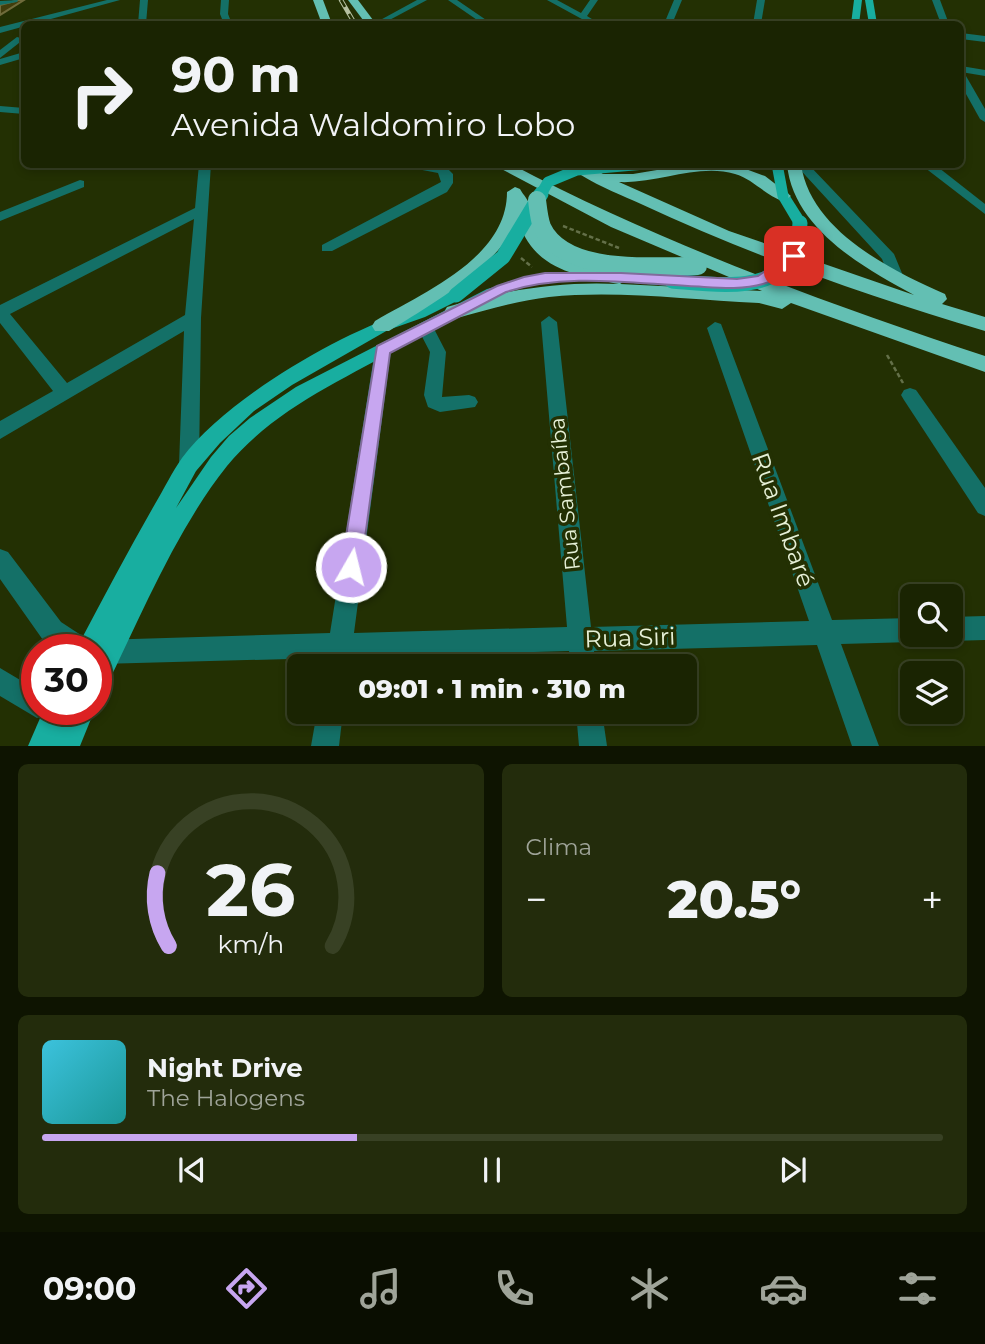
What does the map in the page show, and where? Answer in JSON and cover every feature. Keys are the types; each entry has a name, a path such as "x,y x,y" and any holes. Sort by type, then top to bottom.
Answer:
{"highway":[{"path":"318,0 322,21"},
{"path":"353,0 369,21"},
{"path":"494,168 515,192 537,244 551,257 571,266 621,278"},
{"path":"506,168 545,190 727,270 985,364"},
{"path":"580,168 652,203 735,237 897,298 985,324"},
{"path":"582,168 622,179 691,168"},
{"path":"724,168 763,179 783,196"},
{"path":"752,168 781,183 815,217 865,258 896,278 933,298 985,318"},
{"path":"794,168 798,184 815,217"},
{"path":"382,326 485,257 511,223 516,209 515,192"},
{"path":"537,200 541,229 564,251 577,258 613,265 698,266 727,270"},
{"path":"454,312 522,295 595,289 759,297 848,316"}],"main road":[{"path":"855,21 858,0"},
{"path":"869,0 872,21"},
{"path":"106,634 141,550 189,466 213,437 248,406 286,380 382,326 419,313 456,295 503,257 517,238 548,182 561,175 592,168"},
{"path":"110,634 219,463 244,434 296,396 502,289 545,278 621,278 737,284 762,280 780,270 794,256 800,223 783,196 778,168"},
{"path":"41,746 45,725"},
{"path":"66,746 75,725"}],"street":[{"path":"0,3 13,0"},
{"path":"46,21 116,0"},
{"path":"142,21 144,0"},
{"path":"225,0 224,14 227,21"},
{"path":"383,21 424,0"},
{"path":"452,0 484,21"},
{"path":"551,0 590,21"},
{"path":"582,17 594,0"},
{"path":"669,21 678,0"},
{"path":"758,21 761,0"},
{"path":"936,0 944,21"},
{"path":"46,21 53,9"},
{"path":"0,30 21,26"},
{"path":"964,36 985,39"},
{"path":"0,44 21,38"},
{"path":"0,55 21,39"},
{"path":"0,62 21,58"},
{"path":"964,70 985,73"},
{"path":"964,81 985,119"},
{"path":"0,108 21,111"},
{"path":"189,466 193,318 205,168"},
{"path":"327,248 442,189 447,183 447,174 442,170 427,168"},
{"path":"806,168 889,257 896,278"},
{"path":"931,168 985,210"},
{"path":"0,217 80,184"},
{"path":"65,393 0,312 203,209"},
{"path":"0,431 193,318"},
{"name":"Rua Sambaíba","path":"549,322 582,654"},
{"path":"425,327 438,352 433,395 435,402 440,405 469,401"},
{"name":"Rua Imbaré","path":"715,328 866,746"},
{"path":"339,654 383,350"},
{"path":"910,395 985,506"},
{"path":"191,413 213,437 219,463"},
{"path":"0,560 51,631 56,634"},
{"path":"963,629 985,628"},
{"name":"Rua Siri","path":"367,654 580,639 900,630"},
{"name":"Rua Siri","path":"112,651 287,655"},
{"path":"0,681 21,693"},
{"path":"326,746 329,724"},
{"path":"590,724 593,746"}],"path":[{"path":"887,355 910,395"}],"building":[{"path":"24,0 0,15 0,5"}],"railway":[{"path":"341,0 353,21"}],"route":[{"path":"351,567 383,350 502,289 524,282 545,278 621,278 737,284 762,280 780,270 794,256"}]}
